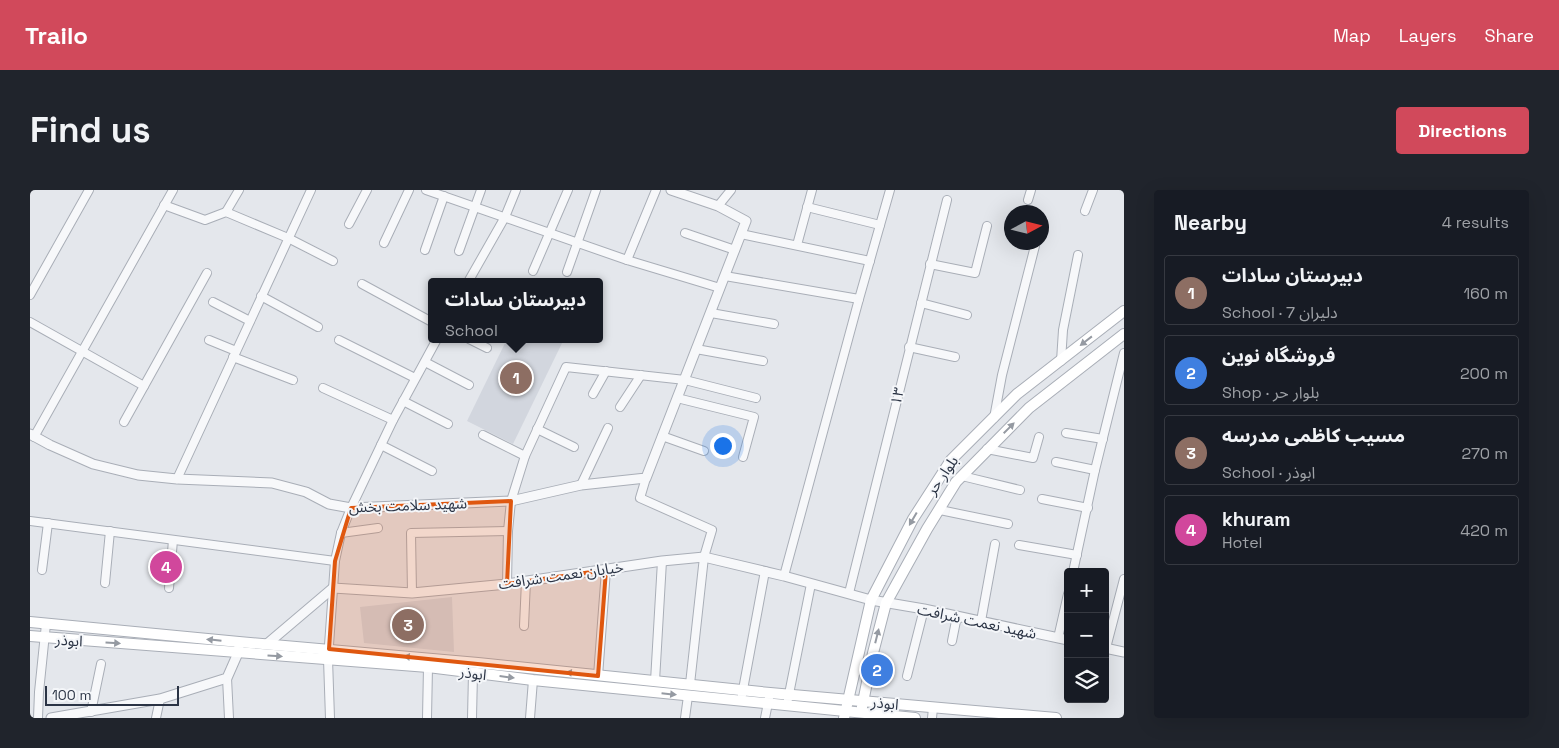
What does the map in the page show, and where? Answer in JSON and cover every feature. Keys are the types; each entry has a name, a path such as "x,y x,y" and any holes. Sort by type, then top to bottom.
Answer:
{"main road":[{"name":"بلوار حر","path":"845,714 871,600 913,518 951,460 1017,394 1124,311"},
{"name":"بلوار حر","path":"861,715 873,652 886,603 956,482 1029,408 1124,334"},
{"path":"1017,394 1029,408"},
{"name":"ابوذر","path":"30,622 239,648 267,644 328,654 533,680 787,706 845,714 915,718"},
{"name":"ابوذر","path":"30,636 328,654 690,684 770,694 848,699 933,713 1050,718"}],"street":[{"path":"30,295 88,190"},
{"path":"32,436 173,190"},
{"path":"164,205 205,220 226,212 239,190"},
{"path":"176,479 311,190"},
{"path":"349,224 366,190"},
{"path":"384,243 409,190"},
{"path":"426,190 627,260 720,288"},
{"path":"459,251 481,190"},
{"path":"470,278 505,217 516,190"},
{"path":"533,270 568,190"},
{"path":"567,272 596,190"},
{"path":"627,260 656,190"},
{"path":"671,190 718,206 746,221 662,436 640,498 712,530 704,557 690,684"},
{"path":"718,206 731,190"},
{"path":"797,246 812,190"},
{"path":"784,576 890,190"},
{"path":"1028,200 1032,190"},
{"path":"1085,211 1093,190"},
{"path":"425,250 444,196"},
{"name":"۱۳","path":"849,593 947,200"},
{"path":"807,207 880,225"},
{"path":"226,212 288,238 333,262"},
{"path":"930,264 975,273 987,226"},
{"path":"685,233 735,250"},
{"path":"741,234 870,261"},
{"path":"994,418 1002,375 1034,250"},
{"path":"1061,361 1063,330 1078,255"},
{"path":"124,422 207,272"},
{"path":"725,276 859,299"},
{"path":"362,284 428,320"},
{"path":"261,296 318,327"},
{"path":"213,302 250,321"},
{"path":"921,303 967,314"},
{"path":"711,313 774,324"},
{"path":"30,322 144,386"},
{"path":"209,340 293,380"},
{"path":"339,340 415,378"},
{"path":"330,718 328,654 335,561 341,533 393,420 435,343"},
{"path":"479,343 487,348"},
{"path":"909,347 955,357"},
{"path":"696,349 763,361"},
{"path":"1074,568 1095,470 1124,353"},
{"path":"425,362 469,385"},
{"path":"507,584 508,531 511,501 525,456 566,367 685,380 756,398"},
{"path":"592,394 606,371"},
{"path":"620,408 641,375"},
{"path":"323,388 393,420"},
{"path":"677,398 754,417 742,457"},
{"path":"403,402 448,424"},
{"path":"581,485 608,428"},
{"path":"537,429 574,447"},
{"path":"1066,433 1103,439"},
{"path":"483,435 525,456"},
{"name":"شهید سلامت بخش","path":"32,436 93,464 138,474 176,479 272,483 306,492 329,504 351,508 511,501 581,485 646,478"},
{"path":"662,436 704,451"},
{"path":"988,449 1033,458 1039,437"},
{"path":"382,445 432,471"},
{"path":"1056,462 1095,470"},
{"path":"962,476 1020,490"},
{"path":"1042,499 1088,508"},
{"path":"940,510 1008,524"},
{"path":"30,521 335,561"},
{"path":"42,570 48,523"},
{"path":"341,533 378,528"},
{"path":"106,583 110,531"},
{"path":"412,593 411,533 508,531"},
{"path":"169,588 174,540"},
{"path":"981,621 995,544"},
{"path":"1019,545 1077,555"},
{"name":"خیابان نعمت شرافت","path":"333,588 412,593 507,584 662,561 704,557 765,571 871,600"},
{"path":"655,681 662,561"},
{"path":"598,676 606,570"},
{"path":"741,701 765,571"},
{"path":"1109,636 1124,579"},
{"path":"524,626 526,581"},
{"path":"787,706 811,584"},
{"path":"267,644 333,588"},
{"name":"شهید نعمت شرافت","path":"871,600 1064,639"},
{"path":"907,676 924,610"},
{"path":"1058,638 1064,612"},
{"path":"952,642 957,616"},
{"path":"38,718 34,692 46,624"},
{"path":"229,718 227,678 239,648"},
{"path":"1109,649 1124,652"},
{"path":"91,712 101,664"},
{"path":"426,718 428,667"},
{"path":"472,718 473,673"},
{"path":"51,718 160,699 227,678"},
{"path":"530,718 533,680"},
{"path":"765,718 770,694"},
{"path":"684,718 688,696"},
{"path":"156,718 160,699"}],"highlighted area":[{"path":"511,501 507,584 606,570 598,676 329,649 335,561 351,508"}],"shaded area":[{"path":"505,343 562,343 513,444 467,421"},
{"path":"452,597 454,652 364,643 360,607"}],"place":[{"name":"دبیرستان سادات","path":"516,378"},
{"name":"khuram","path":"166,567"},
{"name":"مسیب کاظمی مدرسه","path":"408,625"},
{"name":"فروشگاه نوین","path":"877,670"}]}
